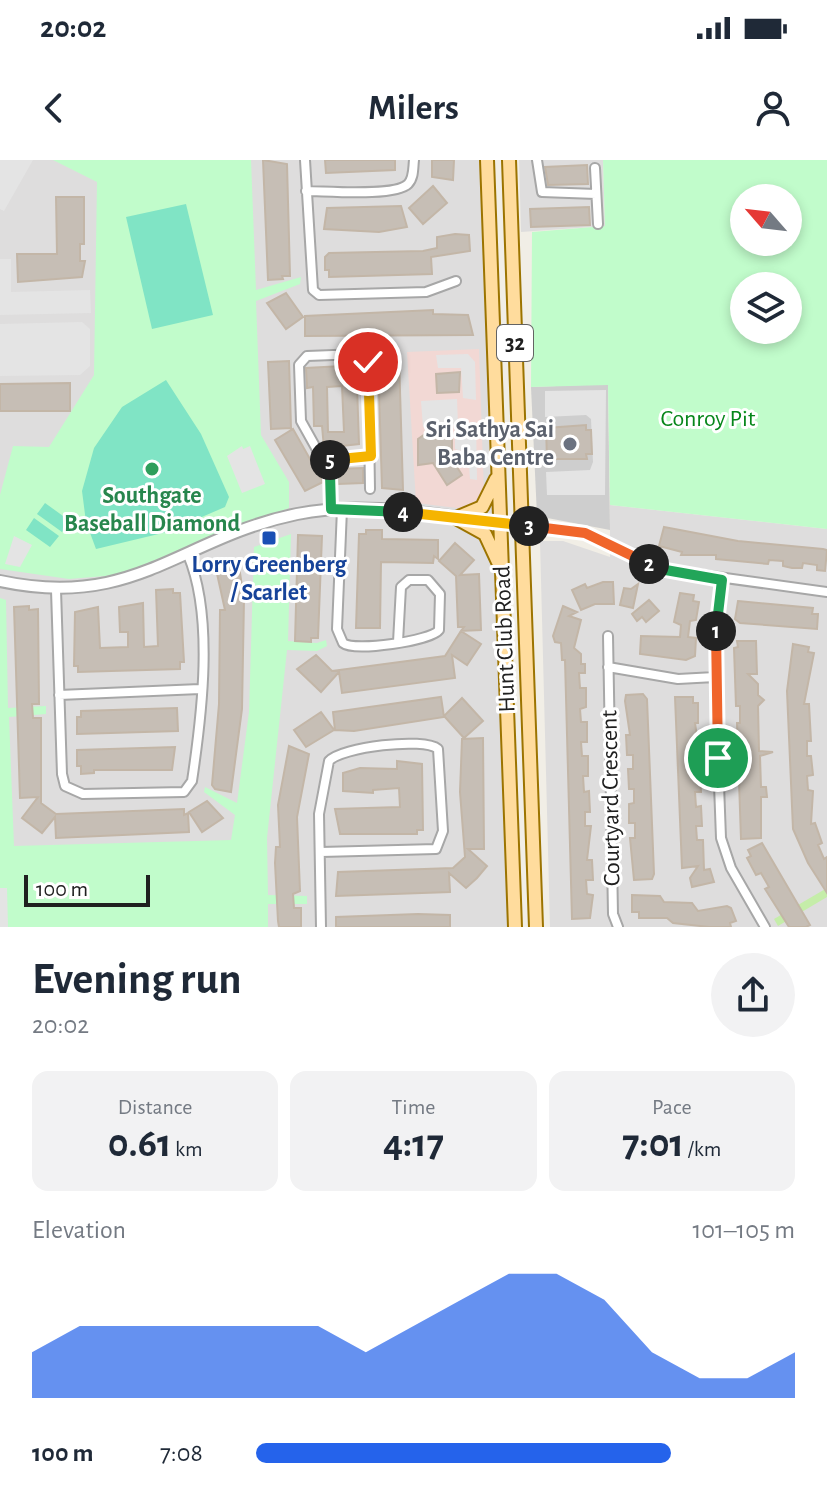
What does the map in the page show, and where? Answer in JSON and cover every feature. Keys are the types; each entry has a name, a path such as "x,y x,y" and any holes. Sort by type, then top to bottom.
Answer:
{"main road":[{"name":"Hunt Club Road","path":"487,160 515,927"},
{"name":"Hunt Club Road","path":"509,160 536,927"},
{"path":"456,518 474,513 486,503 499,467"},
{"path":"456,518 488,537 502,578"}],"street":[{"path":"305,160 310,284 319,295 426,292 456,281"},
{"path":"306,191 374,192 405,188 412,181 414,160"},
{"path":"537,160 539,187 546,194 596,194"},
{"path":"595,168 598,224"},
{"path":"370,489 368,362 360,354 307,356 299,365 301,421 330,473 336,509 339,636 349,648 356,649 429,638 439,630 440,594 433,582 414,580 401,587 398,642"},
{"path":"324,463 338,458 371,456"},
{"path":"0,581 56,590 118,583 278,519 336,509 456,518 585,533 660,569 722,580 827,592"},
{"path":"56,590 62,774 65,786 83,794 184,792 192,781 200,689 202,596 188,555"},
{"path":"722,580 715,677 721,838 731,868 765,927"},
{"name":"Courtyard Crescent","path":"608,636 613,914 618,927"},
{"path":"608,667 678,679 715,677"},
{"path":"59,695 200,689"},
{"path":"321,852 436,849 443,831 438,749 423,742 335,755 327,767 319,814 321,927"}],"shaded area":[{"path":"0,160 482,160 508,927 0,927"},
{"path":"0,160 33,160 4,211 0,209"},
{"path":"519,160 603,160 605,226 521,232"},
{"path":"0,259 11,259 11,292 90,290 91,313 0,315"},
{"path":"82,322 90,329 90,366 80,375 0,376 0,324"},
{"path":"479,349 484,494 466,509 416,503 407,352"},
{"path":"468,354 475,362 476,400 463,398 461,368 438,368 436,355"},
{"path":"608,384 610,530 537,516 531,387"},
{"path":"606,390 605,495 547,495 546,472 590,470 593,462 591,419 586,415 545,417 545,391"},
{"path":"457,399 458,425 423,427 421,401"},
{"path":"471,422 476,422 477,480 470,479 468,453 455,449 455,434 463,433"},
{"path":"242,446 243,449 250,446 265,484 242,493 227,456"},
{"path":"610,505 827,529 827,927 550,927 540,541 563,541 610,557"},
{"path":"14,536 32,545 20,567 5,564"},
{"path":"0,888 7,888 8,927 0,927"}],"green space":[{"path":"53,160 251,160 256,290 301,277 300,284 256,301 261,435 289,482 289,508 117,575 69,579 0,569 0,495 13,446 49,447 94,375 97,182"},
{"name":"Conroy Pit","path":"603,160 827,160 827,529 610,505 608,385 531,387 532,232 605,226"},
{"path":"186,204 213,315 152,329 126,217"},
{"name":"Southgate Baseball Diamond","path":"166,380 201,434 229,497 225,507 167,532 96,549 86,522 82,491 94,448 122,407"},
{"path":"45,503 70,521 62,532 37,514"},
{"path":"34,518 59,536 50,547 26,530"},
{"path":"291,534 288,641 317,643 326,640 327,646 317,651 287,650 267,838 268,895 307,896 307,904 268,904 268,927 0,927 0,598 6,600 8,708 46,706 46,714 9,717 14,846 231,840 235,815 204,792 205,787 237,803 249,712 254,547"},
{"path":"827,888 827,897 778,926 774,919"}],"building":[{"path":"263,160 287,164 290,276 282,276 283,279 268,280"},
{"path":"325,160 395,160 395,170 326,173"},
{"path":"432,160 454,160 453,180 432,177"},
{"path":"587,165 588,184 548,185 545,167"},
{"path":"433,186 447,203 423,224 409,208"},
{"path":"56,197 84,197 84,244 80,244 80,261 85,261 82,277 18,282 17,254 57,254"},
{"path":"401,206 407,227 379,232 324,229 327,208"},
{"path":"589,207 590,225 531,227 530,209"},
{"path":"469,235 470,251 431,257 432,274 329,277 329,270 325,270 325,257 329,253 423,251 437,248 437,237"},
{"path":"286,293 303,317 286,329 267,303"},
{"path":"433,310 433,314 468,315 473,335 305,336 305,316"},
{"path":"378,357 399,357 403,490 382,488"},
{"path":"289,361 291,428 271,429 268,362"},
{"path":"361,365 361,386 357,386 359,444 324,448 322,426 314,426 313,387 307,388 306,368","holes":["342,386 344,432 328,432 327,387"]},
{"path":"460,372 459,392 437,393 436,374"},
{"path":"70,383 70,411 0,411 0,384"},
{"name":"Sri Sathya Sai Baba Centre","path":"586,425 586,430 591,430 592,454 586,454 587,459 547,459 546,428"},
{"path":"293,429 323,482 305,491 275,440"},
{"path":"428,432 452,432 452,451 448,453 462,475 447,485 433,463 418,465 418,439"},
{"path":"363,468 363,483 338,484 337,469"},
{"path":"664,527 738,541 827,550 825,571 817,570 817,565 803,563 802,568 792,568 783,566 783,561 769,560 768,564 716,559 716,555 681,555 682,552 659,546"},
{"path":"366,530 382,530 382,539 438,540 438,559 434,556 433,563 381,562 380,628 356,628 359,534 366,534"},
{"path":"298,535 322,536 318,638 311,638 311,642 295,641"},
{"path":"455,543 474,560 460,575 479,574 481,630 461,631 464,627 458,627 456,576 439,561"},
{"path":"238,560 244,599 242,709 231,792 215,789 212,785 219,704 220,610 225,610 216,569"},
{"path":"613,582 614,604 595,604 581,610 572,590 585,584 587,588"},
{"path":"638,584 633,608 620,605 624,588 631,589"},
{"path":"173,589 173,593 180,593 184,662 180,662 180,669 78,672 78,666 74,666 75,612 98,607 100,648 128,647 128,632 120,632 119,607 143,603 144,647 158,646 156,590"},
{"path":"680,593 694,595 693,601 699,602 696,620 690,621 688,637 696,638 695,656 686,660 640,654 641,636 680,637 681,625 674,622"},
{"path":"649,600 659,611 646,622 642,617 637,621 632,614"},
{"path":"738,601 813,608 812,614 818,614 817,629 740,623 735,619"},
{"path":"29,606 29,610 38,609 39,704 32,704 33,718 41,718 41,803 56,814 184,809 184,815 188,813 189,832 56,838 55,817 42,833 22,818 38,797 20,798 14,607"},
{"path":"563,606 577,612 569,616 581,620 574,648 581,654 581,664 585,664 585,673 579,673 580,688 586,688 586,707 580,709 581,722 587,722 587,742 581,742 582,756 588,756 588,776 583,776 584,792 589,791 590,812 585,812 585,826 591,826 587,860 592,860 593,880 586,880 587,894 593,895 590,918 572,919 565,660 562,660 561,643 555,642 553,636"},
{"path":"461,631 481,644 467,665 452,655 455,678 342,693 339,672 321,692 297,669 316,655 332,671 445,656"},
{"path":"737,641 756,641 757,674 748,674 758,684 758,695 764,700 758,706 759,751 773,752 760,756 761,787 766,787 767,797 761,797 761,838 741,839 737,723 740,723 740,706 736,706 734,648 738,647"},
{"path":"793,644 809,647 808,652 814,653 804,704 809,704 811,741 807,741 807,756 811,756 813,775 807,776 808,790 813,791 811,824 815,823 822,843 818,845 824,859 827,857 827,893 808,863 793,829 787,691"},
{"path":"643,694 647,699 654,874 652,879 634,880 630,838 635,838 635,823 629,823 629,804 634,803 634,789 629,789 628,769 633,769 633,755 627,755 626,735 630,735 625,701 626,695"},
{"path":"441,697 444,717 354,731 335,730 333,712"},
{"path":"675,697 693,697 693,703 698,703 698,723 695,723 700,758 694,758 694,772 700,772 701,792 695,792 696,807 701,806 702,826 696,826 697,840 703,840 704,870 710,869 714,882 692,887 690,878 698,866 682,868"},
{"path":"462,698 483,721 464,738 444,716"},
{"path":"177,708 178,731 77,734 77,717 81,717 81,711"},
{"path":"321,712 334,730 306,747 294,730"},
{"path":"483,738 484,849 468,849 487,866 477,878 466,888 449,873 450,892 336,896 338,872 453,868 465,857 460,792 462,739"},
{"path":"289,746 309,754 297,817 300,891 293,894 294,908 301,908 301,927 279,927 278,921 275,863 276,847 280,847 278,805"},
{"path":"175,747 172,770 94,770 94,773 81,774 81,766 77,766 77,750"},
{"path":"397,761 422,764 423,830 417,830 417,834 340,834 335,809 400,807 399,788 373,790 373,793 343,791 343,773 360,768 397,769"},
{"path":"207,801 223,818 202,832 189,812"},
{"path":"762,843 810,925 789,927 765,889 769,887 761,873 756,875 747,858 751,856 748,850"},
{"path":"632,895 660,896 664,902 692,903 698,911 727,906 731,908 736,921 730,923 731,927 709,927 673,923 667,918 639,918 639,912 632,912"},
{"path":"450,915 450,927 336,927 336,917"}],"place":[{"name":"Sri Sathya Sai Baba Centre","path":"570,444"},
{"name":"Southgate Baseball Diamond","path":"152,469"},
{"name":"Lorry Greenberg / Scarlet","path":"269,538"}],"route":[{"path":"368,362 371,456 338,458 324,463 330,473 331,509 373,509 563,529 604,539 660,569 722,580 715,637 718,758"}]}
